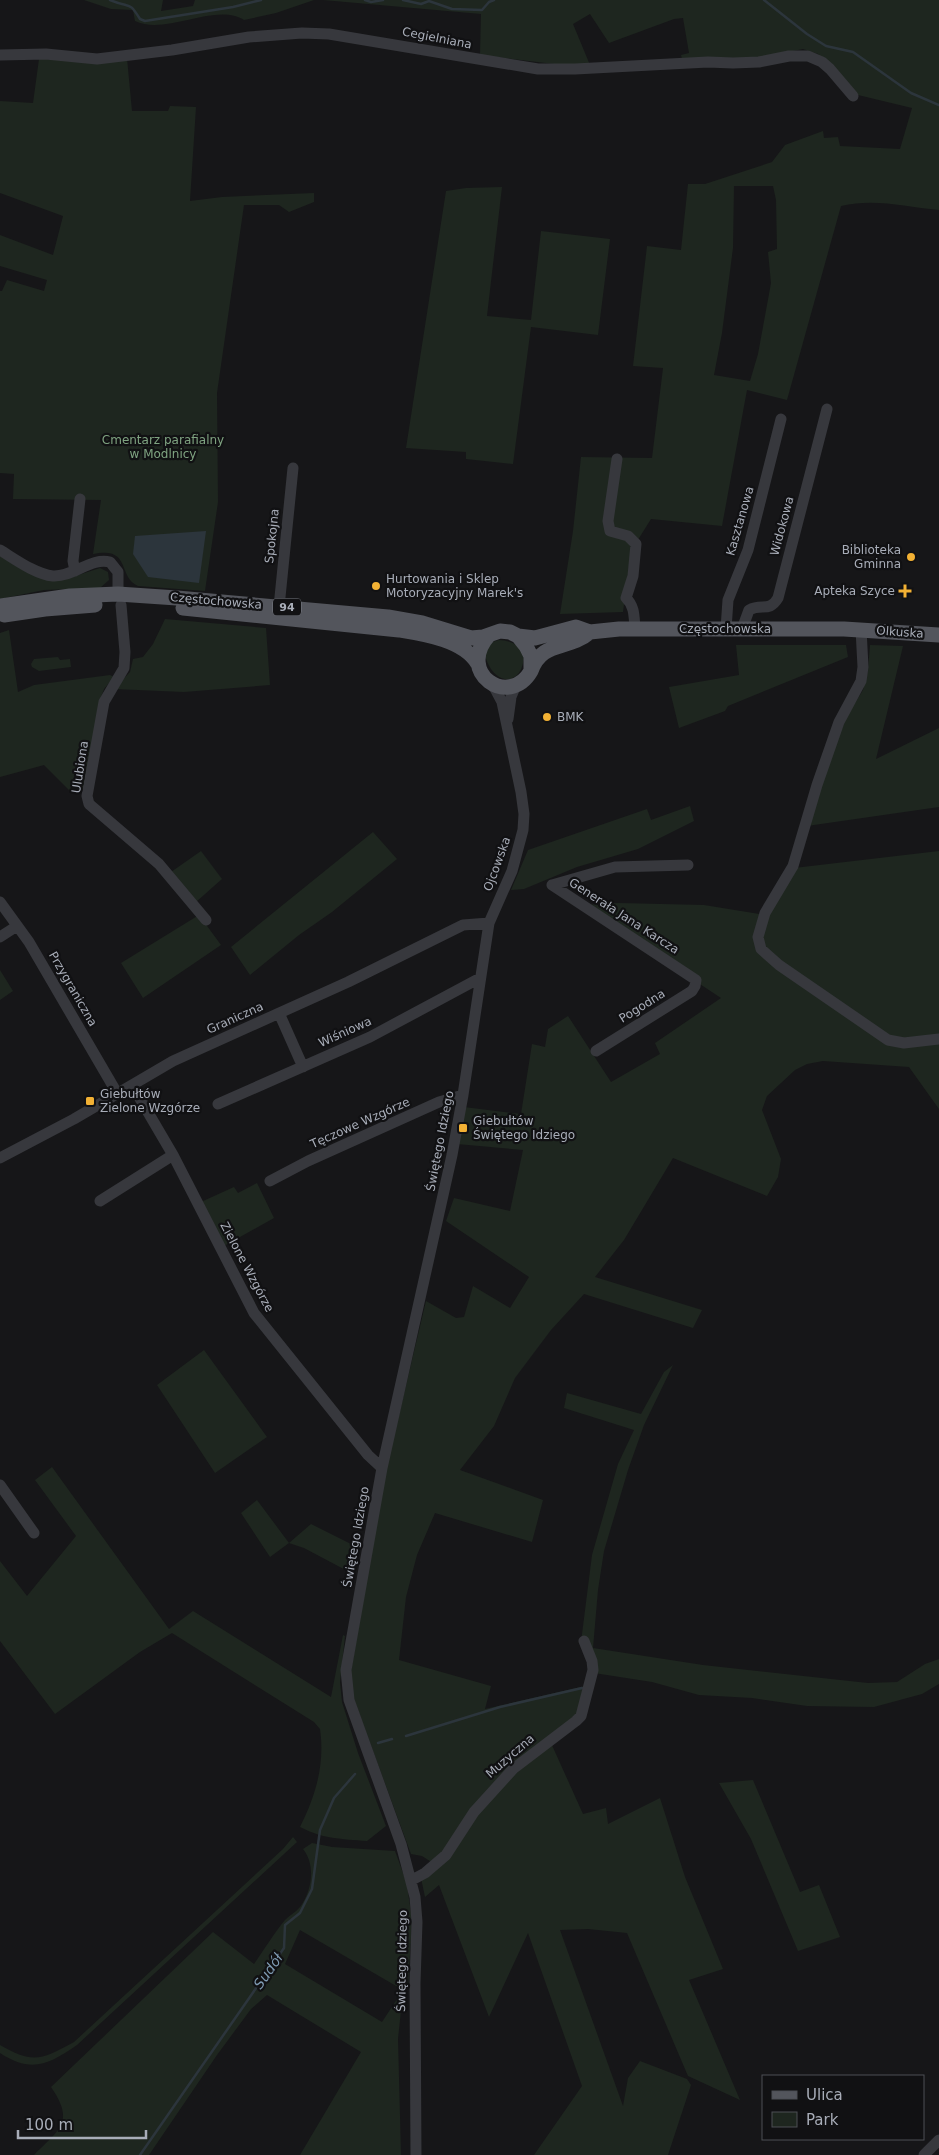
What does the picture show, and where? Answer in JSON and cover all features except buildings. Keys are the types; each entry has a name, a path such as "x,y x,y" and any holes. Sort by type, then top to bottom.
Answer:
{"main road":[{"name":"Częstochowska","path":"0,606 70,596 279,607 406,619 471,638 489,635"},
{"name":"Częstochowska","path":"0,616 119,600 173,608 399,630 432,637 460,648 472,655 478,664"},
{"name":"Częstochowska","path":"518,636 535,638 576,627 590,632 635,629 861,630"},
{"name":"Olkuska","path":"861,630 939,635"},
{"name":"94","path":"489,635 500,631 518,636"},
{"name":"Częstochowska","path":"531,671 535,661 545,652 579,641 590,632"},
{"path":"478,664 478,650 489,635"},
{"path":"518,636 529,651 531,671"},
{"name":"94","path":"478,664 487,679 493,684"},
{"name":"94","path":"516,685 524,680 531,671"},
{"path":"493,684 506,687 516,685"}],"street":[{"name":"Cegielniana","path":"0,55 46,54 97,58 172,50 249,37 302,33 328,34 538,69 575,69 708,62 760,62 789,56 808,56 822,62 830,69 853,96"},
{"name":"Widokowa","path":"742,629 749,610 753,608 769,608 774,605 778,598 827,409"},
{"name":"Kasztanowa","path":"726,629 728,600 748,550 780,419"},
{"path":"617,459 608,521 610,531 628,536 636,544 633,576 626,598 632,604 635,629"},
{"name":"Spokojna","path":"279,607 293,468"},
{"path":"75,571 73,562 80,499"},
{"path":"0,550 35,570 48,575 64,575 96,562 110,562 118,572 119,600"},
{"name":"Ulubiona","path":"119,600 125,652 124,668 104,702 87,796 89,804 158,864 206,920"},
{"path":"861,630 863,667 861,681 839,722 817,785 793,866 765,913 758,937 761,949 779,965 888,1040 904,1043 939,1040"},
{"name":"Ojcowska","path":"489,923 514,865 523,830 523,799 500,698 493,684"},
{"name":"Ojcowska","path":"507,725 511,696 516,685"},
{"name":"Generała Jana Karcza","path":"688,865 615,867 552,885 696,980"},
{"name":"Przygraniczna","path":"0,902 66,1002 117,1093"},
{"name":"Świętego Idziego","path":"416,2155 414,2002 417,1922 412,1880 349,1700 346,1680 349,1652 382,1468 441,1211 463,1096 489,923"},
{"name":"Graniczna","path":"0,1158 173,1061 355,978 463,924 489,923"},
{"path":"0,936 17,926"},
{"name":"Wiśniowa","path":"218,1104 370,1038 480,978"},
{"name":"Pogodna","path":"596,1051 692,991 696,980"},
{"path":"279,1013 304,1066"},
{"name":"Zielone Wzgórze","path":"132,1084 173,1155 254,1313 368,1455 382,1468"},
{"name":"Tęczowe Wzgórze","path":"270,1181 308,1161 439,1102 463,1096"},
{"path":"100,1201 173,1155"},
{"path":"0,1485 34,1533"},
{"name":"Muzyczna","path":"412,1880 425,1873 446,1855 474,1812 513,1769 580,1716 592,1670 592,1661 584,1641"},
{"path":"924,2155 939,2140"}],"green space":[{"path":"84,0 163,0 161,11 193,6 195,0 314,0 276,13 244,20 233,15 220,15 205,16 176,23 147,25 135,21 133,10 111,9"},
{"path":"323,0 939,0 939,210 878,203 841,206 787,400 747,390 722,526 651,519 631,551 623,612 560,614 573,531 581,457 652,458 663,368 633,366 647,246 681,250 688,184 705,184 772,162 785,145 823,131 824,138 838,137 840,146 900,149 912,108 858,95 836,69 818,54 803,49 758,58 682,59 681,55 689,53 683,18 674,19 609,43 590,14 573,24 590,65 554,64 480,55 481,14","holes":["734,186 773,186 776,200 777,249 768,252 771,283 758,354 750,381 714,375 722,333 733,248"]},
{"name":"Cmentarz parafialny w Modlnicy","path":"127,58 132,111 168,111 170,106 196,107 190,201 222,197 314,193 314,202 289,212 279,205 244,205 217,393 218,502 205,591 138,586 132,582 119,558 114,554 93,554 101,500 13,499 14,474 0,473 0,291 2,291 7,280 44,291 47,280 0,266 0,235 53,255 63,216 0,193 0,101 33,103 39,59"},
{"path":"502,187 487,316 531,320 541,231 610,239 598,335 531,327 513,464 466,459 466,452 406,448 446,191 466,188"},
{"path":"0,556 66,579 100,568 108,572 109,580 100,588 44,590 0,599"},
{"path":"165,619 266,628 270,685 184,692 114,689 130,672 133,659 143,657 153,644"},
{"path":"9,630 18,692 34,685 110,675 114,677 104,689 100,700 85,788 72,793 44,765 0,777 0,633"},
{"path":"499,640 513,643 524,652 523,664 519,673 514,678 500,677 493,672 488,663 484,651 492,642"},
{"path":"736,645 846,645 848,657 728,706 725,711 679,728 669,687 739,675"},
{"path":"870,645 903,646 876,759 939,728 939,807 807,826 820,783 848,714 863,690 868,670"},
{"path":"58,657 60,660 70,659 71,667 39,671 32,667 31,664 34,659"},
{"path":"690,806 694,821 638,849 577,867 524,889 511,890 528,850 647,809 651,820"},
{"path":"373,832 397,859 250,975 231,947"},
{"path":"201,851 222,879 196,902 171,872"},
{"path":"939,851 939,1109 909,1067 823,1061 807,1064 795,1070 767,1096 762,1110 781,1159 778,1177 767,1196 673,1158 624,1240 595,1277 702,1310 693,1328 584,1294 551,1330 515,1378 494,1426 460,1470 543,1500 532,1542 435,1513 417,1555 406,1597 399,1660 491,1686 485,1709 585,1686 576,1716 531,1751 433,1863 422,1856 411,1854 352,1694 351,1671 386,1470 426,1301 456,1318 464,1317 473,1286 510,1308 529,1277 446,1221 454,1198 510,1211 523,1150 457,1144 464,1107 521,1114 532,1044 545,1047 548,1029 568,1016 611,1082 660,1054 655,1043 721,998 580,905 619,903 704,905 766,915 794,868"},
{"path":"199,915 221,945 143,998 121,963"},
{"path":"0,970 13,991 0,1000"},
{"path":"257,1183 274,1218 224,1246 201,1202 234,1187 238,1193"},
{"path":"204,1350 267,1437 215,1473 157,1385"},
{"path":"673,1365 644,1425 628,1470 604,1551 598,1590 593,1648 703,1665 868,1683 897,1682 925,1664 939,1659 939,1684 922,1694 874,1707 807,1706 752,1698 699,1695 652,1682 594,1673 593,1649 581,1642 592,1555 618,1464 634,1430 564,1408 567,1393 641,1414 664,1372"},
{"path":"52,1467 169,1629 193,1611 331,1697 343,1635 345,1636 340,1682 342,1702 358,1753 386,1826 367,1841 324,1836 300,1827 311,1803 318,1779 321,1755 320,1729 314,1722 172,1633 140,1652 55,1714 0,1641 0,1561 27,1596 76,1536 35,1480"},
{"path":"257,1500 289,1543 270,1557 241,1513"},
{"path":"311,1524 359,1548 355,1575 304,1548 289,1543"},
{"path":"551,1743 583,1814 606,1808 608,1824 660,1798 685,1877 723,1969 689,1980 740,2100 688,2076 627,1933 588,1929 560,1930 623,2106 628,2078 640,2061 687,2079 691,2085 668,2155 534,2155 582,2086 528,1933 489,2017 439,1885 425,1897 421,1878 490,1796"},
{"path":"753,1780 800,1892 819,1885 840,1937 798,1951 751,1839 719,1783"},
{"path":"293,1837 297,1842 77,2045 49,2061 31,2065 11,2059 0,2053 0,2045 29,2057 45,2056 74,2042 283,1849"},
{"path":"312,1843 332,1847 395,1851 407,1884 412,1921 408,1988 403,1991 398,2039 401,2155 300,2155 361,2052 267,1995 251,2009 217,2055 149,2155 34,2155 57,2131 63,2117 58,2099 51,2087 213,1932 254,1964 281,1925 304,1901 310,1886 311,1870 307,1855 303,1849","holes":["300,1930 403,1990 382,2022 285,1964"]}],"shaded area":[{"path":"206,531 199,583 148,577 133,554 135,536"}],"waterway":[{"path":"110,0 131,7 140,19 145,21 233,7 261,0"},
{"path":"365,0 371,2 383,0"},
{"path":"403,0 421,4 429,1 452,9 482,10 489,2 494,0"},
{"path":"764,0 807,34 826,46 853,52 911,93 939,105"},
{"name":"Sudół","path":"406,1736 500,1707 582,1688"},
{"name":"Sudół","path":"378,1743 392,1739"},
{"name":"Sudół","path":"140,2155 284,1948 285,1925 300,1913 312,1889 320,1830 334,1798 355,1774"}],"place":[{"name":"Biblioteka Gminna","path":"911,557"},
{"name":"Hurtowania i Sklep Motoryzacyjny Marek's","path":"376,586"},
{"name":"Apteka Szyce","path":"905,591"},
{"name":"BMK","path":"547,717"},
{"name":"Giebułtów Zielone Wzgórze","path":"90,1101"},
{"name":"Giebułtów Świętego Idziego","path":"463,1128"}]}
